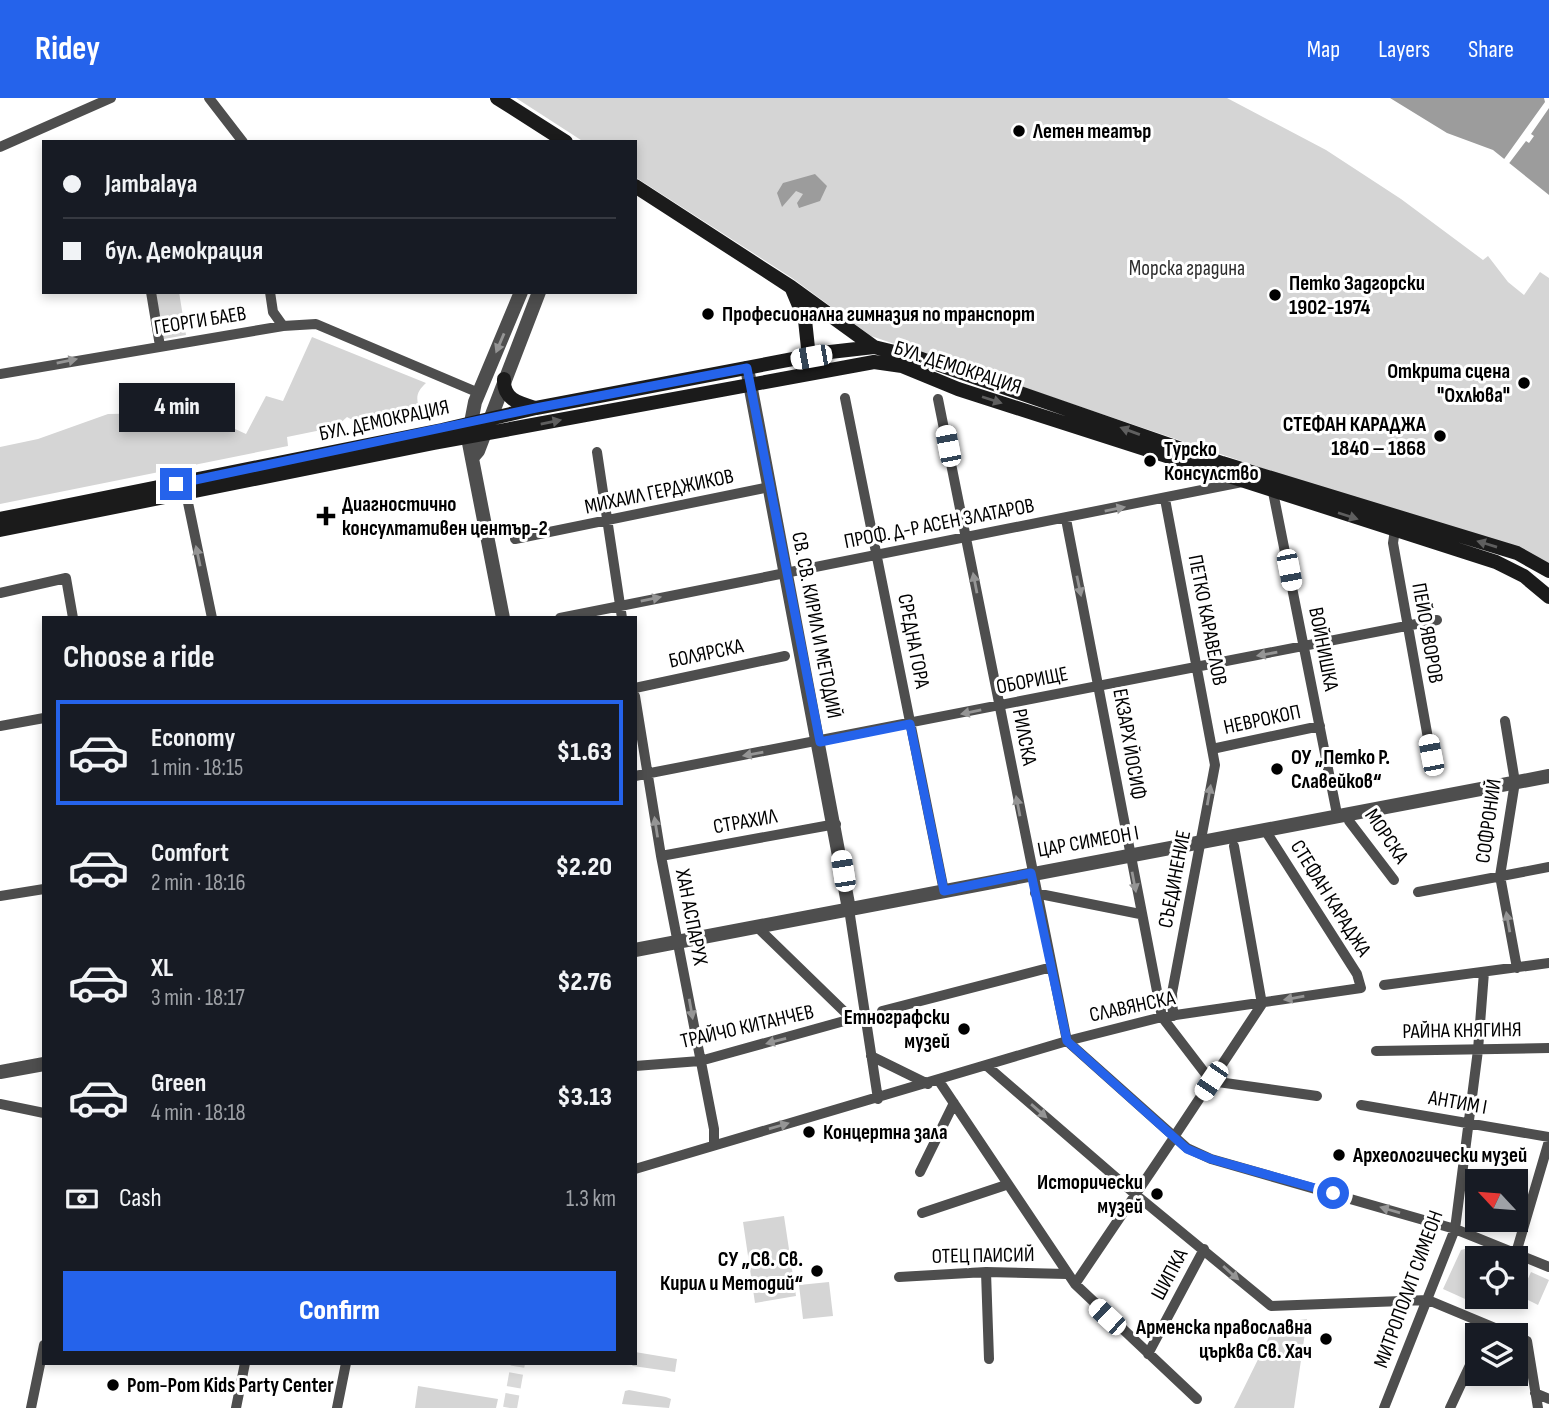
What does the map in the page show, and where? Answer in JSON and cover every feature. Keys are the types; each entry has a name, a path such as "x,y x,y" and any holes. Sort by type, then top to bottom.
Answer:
{"main road":[{"path":"497,98 563,140"},
{"path":"637,187 791,288 874,347"},
{"path":"791,288 805,320 811,357 827,370"},
{"name":"БУЛ. ДЕМОКРАЦИЯ","path":"0,530 484,435 748,375 777,363 852,348 874,347 970,374 1395,524 1512,568 1549,597"},
{"name":"БУЛ. ДЕМОКРАЦИЯ","path":"0,519 536,408 748,375 827,370 874,362 902,366 958,389 1273,492 1517,553 1549,571"},
{"path":"504,379 504,389 512,400 536,408"}],"street":[{"path":"0,147 111,98"},
{"path":"209,98 241,140"},
{"path":"150,294 160,345"},
{"path":"270,294 273,312 283,326"},
{"path":"503,616 468,438 479,393 520,294"},
{"path":"472,458 484,435 538,294"},
{"name":"ГЕОРГИ БАЕВ","path":"0,374 160,345 283,326 316,324 479,393"},
{"name":"СВ. СВ. КИРИЛ И МЕТОДИЙ","path":"748,375 836,824 877,1099"},
{"name":"СРЕДНА ГОРА","path":"845,398 944,891"},
{"name":"РИЛСКА","path":"938,399 1035,893 1067,1041"},
{"path":"597,452 622,616"},
{"name":"ПРОФ. Д-Р АСЕН ЗЛАТАРОВ","path":"569,616 1242,482"},
{"name":"МИХАИЛ ГЕРДЖИКОВ","path":"515,539 769,487"},
{"name":"ВОЙНИШКА","path":"1273,492 1320,726 1343,814"},
{"path":"186,493 212,616"},
{"name":"ПЕТКО КАРАВЕЛОВ","path":"1165,499 1212,749"},
{"name":"ЕКЗАРХ ЙОСИФ","path":"1066,519 1100,685 1140,914 1168,1016"},
{"name":"ПЕЙО ЯВОРОВ","path":"1395,524 1406,626 1431,755"},
{"path":"0,593 66,578 73,616"},
{"name":"ОБОРИЩЕ","path":"637,776 820,742 1198,666 1304,648 1437,620"},
{"name":"БОЛЯРСКА","path":"637,688 785,656"},
{"name":"ХАН АСПАРУХ","path":"637,707 661,856 714,1129 714,1145"},
{"path":"0,726 42,718"},
{"name":"СОФРОНИЙ","path":"1505,721 1516,782 1500,876 1517,968"},
{"name":"НЕВРОКОП","path":"1212,749 1320,726"},
{"name":"СЪЕДИНЕНИЕ","path":"1168,1016 1215,765 1212,749"},
{"name":"ЦАР СИМЕОН I","path":"637,950 1549,776"},
{"name":"МОРСКА","path":"1343,814 1394,880"},
{"name":"СТРАХИЛ","path":"661,856 836,824"},
{"name":"СТЕФАН КАРАДЖА","path":"1265,830 1357,974 1362,988"},
{"path":"1075,1284 1262,1004 1234,846"},
{"path":"1418,892 1549,867"},
{"path":"0,896 42,890"},
{"path":"1035,893 1140,914"},
{"path":"756,926 853,1020"},
{"path":"1384,985 1549,963"},
{"path":"882,1011 1052,967"},
{"name":"МИТРОПОЛИТ СИМЕОН","path":"1384,1408 1455,1229 1478,1050 1484,972"},
{"name":"СЛАВЯНСКА","path":"637,1168 1067,1041 1168,1016 1362,988"},
{"name":"ТРАЙЧО КИТАНЧЕВ","path":"637,1066 700,1061 866,1015"},
{"path":"1168,1016 1211,1081 1317,1096"},
{"path":"1067,1041 1174,1136 1211,1159 1455,1229 1498,1246"},
{"name":"РАЙНА КНЯГИНЯ","path":"1376,1051 1549,1048"},
{"path":"870,1056 934,1082 954,1103 1006,1185 1075,1284 1197,1399"},
{"path":"0,1072 42,1064"},
{"path":"988,1066 1135,1195 1271,1306 1428,1300 1472,1323"},
{"path":"920,1172 954,1103"},
{"path":"0,1104 42,1113"},
{"name":"АНТИМ I","path":"1361,1105 1549,1139"},
{"path":"1518,1246 1549,1139"},
{"path":"922,1213 1006,1185"},
{"name":"ШИПКА","path":"1148,1354 1204,1249"},
{"path":"1528,1258 1549,1267"},
{"path":"986,1272 989,1359"},
{"name":"ОТЕЦ ПАИСИЙ","path":"899,1277 986,1272 1067,1274"},
{"path":"1528,1348 1538,1408"},
{"path":"31,1408 42,1355"},
{"path":"236,1408 245,1365"},
{"path":"338,1408 346,1365"},
{"path":"1450,1408 1465,1376"},
{"path":"1535,1393 1549,1399"}],"green space":[{"name":"Морска градина","path":"516,98 1227,98 1326,150 1401,199 1483,260 1488,256 1508,282 1524,295 1540,272 1549,278 1549,565 871,336 792,278 637,178 637,140 581,140"},
{"path":"155,294 179,294 186,335 164,339"},
{"path":"312,337 426,383 418,396 421,412 358,423 347,417 336,427 287,437 288,446 0,504 0,447 38,439 108,414 160,413 161,402 196,411 246,434 266,396 283,401"},
{"path":"784,1216 796,1296 755,1303 743,1222"},
{"path":"1465,1249 1465,1299 1443,1289 1461,1250"},
{"path":"1531,1272 1549,1280 1538,1305 1528,1300 1528,1279"},
{"path":"829,1282 833,1316 803,1319 799,1285"},
{"path":"1307,1319 1294,1408 1234,1408 1276,1323"},
{"path":"637,1352 677,1359 675,1372 633,1366 637,1365"},
{"path":"418,1386 498,1399 496,1408 415,1408"},
{"path":"625,1391 671,1399 669,1408 622,1404"}],"shaded area":[{"path":"1390,98 1549,98 1549,195 1493,150 1447,133"},
{"path":"815,174 827,186 820,201 799,208 797,203 803,194 796,191 782,207 777,193 783,183"}],"pier":[{"path":"1544,98 1549,98 1549,108 1531,134 1534,136 1529,143 1526,141 1507,166 1502,162 1545,102"}],"tunnel":[{"path":"510,1408 518,1365"}],"place":[{"name":"Летен театър","path":"1019,131"},
{"name":"Петко Задгорски 1902-1974","path":"1275,295"},
{"name":"Професионална гимназия по транспорт","path":"708,314"},
{"name":"Открита сцена \"Охлюва\"","path":"1524,383"},
{"name":"СТЕФАН КАРАДЖА 1840 – 1868","path":"1440,436"},
{"name":"Турско Консулство","path":"1150,461"},
{"name":"Диагностично консултативен център-2","path":"326,516"},
{"name":"ОУ „Петко Р. Славейков“","path":"1277,769"},
{"name":"Етнографски музей","path":"964,1029"},
{"name":"Концертна зала","path":"809,1132"},
{"name":"Археологически музей","path":"1339,1155"},
{"name":"Исторически музей","path":"1157,1194"},
{"name":"СУ „Св. Св. Кирил и Методий“","path":"817,1271"},
{"name":"Арменска православна църква Св. Хач","path":"1326,1339"},
{"name":"Pom-Pom Kids Party Center","path":"113,1385"}],"route":[{"path":"176,484 442,430 536,408 747,368 820,742 910,724 944,891 1031,873 1067,1041 1187,1149 1211,1159 1333,1193"}]}
